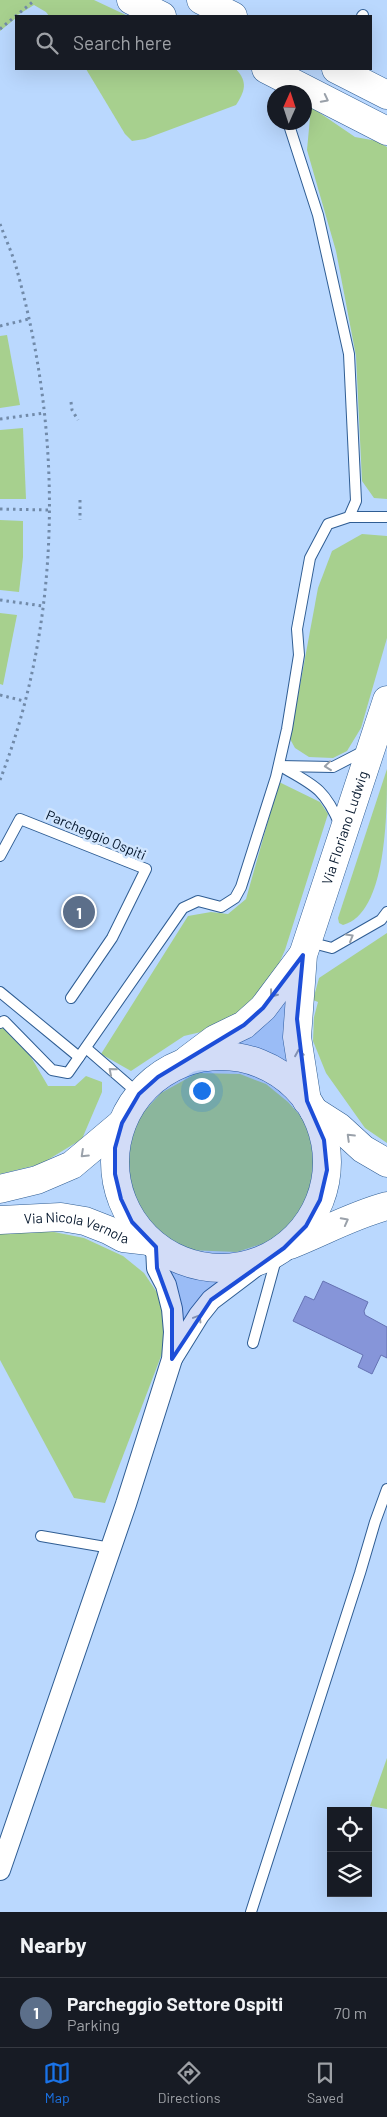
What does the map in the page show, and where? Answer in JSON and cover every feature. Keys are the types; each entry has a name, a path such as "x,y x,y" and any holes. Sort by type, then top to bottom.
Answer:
{"main road":[{"path":"130,0 160,15"},
{"path":"201,0 231,15"},
{"path":"267,70 285,85"},
{"path":"338,70 387,95"},
{"path":"312,98 387,131"},
{"name":"Via Floriano Ludwig","path":"306,948 387,700"},
{"path":"306,948 256,1014 244,1025 216,1039 180,1065 158,1077 139,1094 122,1123 115,1148 115,1174 121,1199 132,1222 153,1244 181,1261 209,1268 238,1267 276,1253 359,1214 387,1206"},
{"path":"276,1253 306,1226 320,1200 327,1170 324,1140 311,1106 297,1036 306,948"},
{"path":"180,1065 211,1058 227,1057 250,1061 272,1070 292,1083 311,1106 339,1126 363,1149 387,1163"},
{"path":"0,1189 37,1180 72,1165 122,1123"},
{"name":"Via Nicola Vernola","path":"0,1220 61,1218 85,1221 123,1238 153,1244"}],"street":[{"path":"153,1244 157,1268 166,1285 172,1309 174,1332 172,1359"},
{"path":"0,1870 111,1548 172,1359 199,1315 211,1300 276,1253"}],"lane":[{"path":"291,130 318,215 348,354 356,500 349,517"},
{"path":"0,1023 4,1021 52,1070 68,1073 183,908 198,901 221,907 235,898 241,887 279,766 299,655 297,629 310,558 328,524 349,517 387,517"},
{"path":"279,766 333,767 372,747"},
{"path":"279,766 311,783 324,794 344,832"},
{"name":"Parcheggio Ospiti","path":"0,856 20,819 146,869 112,938 71,998"},
{"path":"306,948 332,948 381,920 387,912"},
{"path":"0,992 79,1057"},
{"path":"86,1048 139,1094"},
{"path":"252,1343 276,1253"},
{"path":"251,1912 387,1489"},
{"path":"41,1536 111,1548"}],"path":[{"path":"17,15 35,0"},
{"path":"0,29 15,17"},
{"path":"0,224 18,272 39,370 45,413 49,510 43,606 36,653 9,756 0,780"},
{"path":"0,326 29,319"},
{"path":"71,402 72,410 78,420"},
{"path":"0,419 45,413"},
{"path":"80,500 80,520"},
{"path":"0,510 49,510"},
{"path":"0,600 43,606"},
{"path":"0,695 24,701"}],"highlighted area":[{"path":"303,955 297,1019 307,1101 324,1140 327,1170 320,1200 306,1226 284,1248 211,1300 172,1359 172,1309 157,1268 156,1247 132,1222 121,1199 115,1174 115,1148 122,1123 139,1094 158,1077 244,1025 263,1008"}],"green space":[{"path":"0,0 94,0 126,15 48,15 34,5 15,15 15,19 0,31"},
{"path":"87,70 237,70 244,82 243,91 236,105 145,139 132,141 125,134"},
{"path":"312,108 355,137 377,141 387,147 387,499 374,498 362,481 356,356 336,251 307,150 309,130 312,130"},
{"path":"7,335 20,405 0,408 0,336"},
{"path":"23,428 26,499 0,499 0,430"},
{"path":"0,520 23,521 23,557 19,592 0,590"},
{"path":"362,534 387,536 387,638 361,728 347,751 333,758 309,757 295,748 290,739 318,588 332,551"},
{"path":"0,613 17,615 3,685 0,684"},
{"path":"387,769 385,835 382,859 376,882 368,902 358,917 343,925 339,923 338,918"},
{"path":"279,782 320,802 328,814 285,950 268,988 218,1028 184,1036 131,1071 101,1054 188,916 211,912 228,914 246,899"},
{"path":"387,933 387,1143 365,1128 326,1073 313,1041 314,1017 318,1002 313,1000 319,978"},
{"path":"0,1024 18,1035 48,1086 75,1086 86,1076 102,1082 102,1092 82,1139 41,1164 0,1174"},
{"path":"197,1073 240,1074 266,1084 288,1102 307,1123 315,1149 312,1189 300,1220 274,1240 237,1252 187,1250 154,1234 138,1208 127,1177 128,1144 139,1117 161,1093"},
{"path":"49,1231 84,1238 123,1256 144,1273 158,1294 166,1312 163,1351 105,1503 74,1498 0,1360 0,1234"},
{"path":"387,1758 387,1809 370,1806"}],"building":[{"path":"323,1281 368,1302 364,1311 365,1315 387,1327 387,1358 381,1355 372,1374 358,1367 363,1355 293,1321 305,1296 314,1300"}],"place":[{"name":"Parcheggio Settore Ospiti","path":"79,912"}]}
